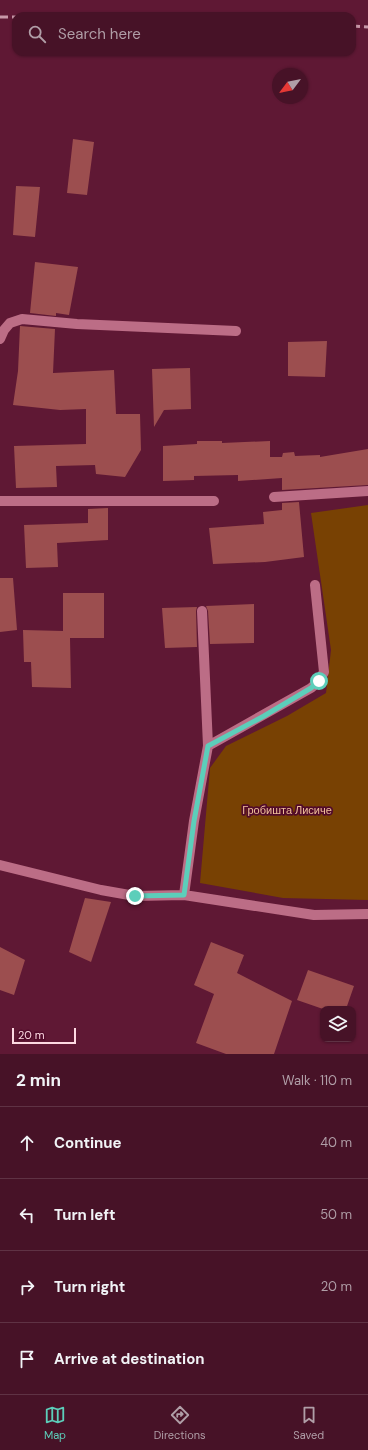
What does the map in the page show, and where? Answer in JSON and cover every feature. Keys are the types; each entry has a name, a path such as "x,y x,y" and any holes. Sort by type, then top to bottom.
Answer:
{"street":[{"path":"0,340 4,330 10,323 22,319 77,324 236,331"},
{"path":"274,497 368,491"},
{"path":"0,501 214,501"},
{"path":"208,746 264,716 311,688 319,681 324,672 315,585"},
{"path":"184,895 194,821 208,746 202,611"},
{"path":"0,865 101,890 135,896 184,895 314,915 368,914"}],"green space":[{"name":"Гробишта Лисиче","path":"368,505 368,900 283,898 200,883 210,768 226,746 287,716 326,693 331,650 311,513"}],"building":[{"path":"73,139 94,142 87,195 67,193"},
{"path":"16,186 40,187 35,237 13,235"},
{"path":"35,262 78,267 69,315 56,313 56,316 30,313"},
{"path":"20,326 55,329 53,373 114,370 116,414 140,414 141,450 125,477 96,474 95,465 56,466 57,487 16,488 14,446 86,444 86,409 60,410 13,405 18,371"},
{"path":"327,341 325,377 288,376 288,342"},
{"path":"190,368 191,409 164,410 154,427 152,369"},
{"path":"197,441 222,441 222,443 270,441 270,457 282,457 283,453 294,452 295,456 320,455 320,457 368,449 368,485 282,490 282,478 238,481 238,475 194,476 194,480 163,481 163,446 197,444"},
{"path":"299,502 304,557 265,562 213,564 209,528 264,524 263,512 282,510 282,503"},
{"path":"108,508 108,540 57,543 58,567 26,568 24,525 88,523 88,509"},
{"path":"0,578 13,578 17,630 0,632"},
{"path":"63,593 104,593 104,638 70,638 71,688 32,687 31,662 24,662 23,630 63,631"},
{"path":"254,604 254,643 210,644 208,611 206,606"},
{"path":"197,607 197,647 165,648 162,608"},
{"path":"85,898 111,902 91,962 69,952"},
{"path":"211,942 244,955 237,973 292,1001 274,1054 226,1054 196,1043 214,994 194,985"},
{"path":"0,947 25,960 14,995 0,990"},
{"path":"308,970 354,986 347,1006 320,1006 320,1008 297,1000"}],"railway":[{"path":"0,17 12,17"},
{"path":"356,26 368,27"}],"route":[{"path":"135,896 184,895 194,821 208,746 264,716 311,688 319,681"}]}
